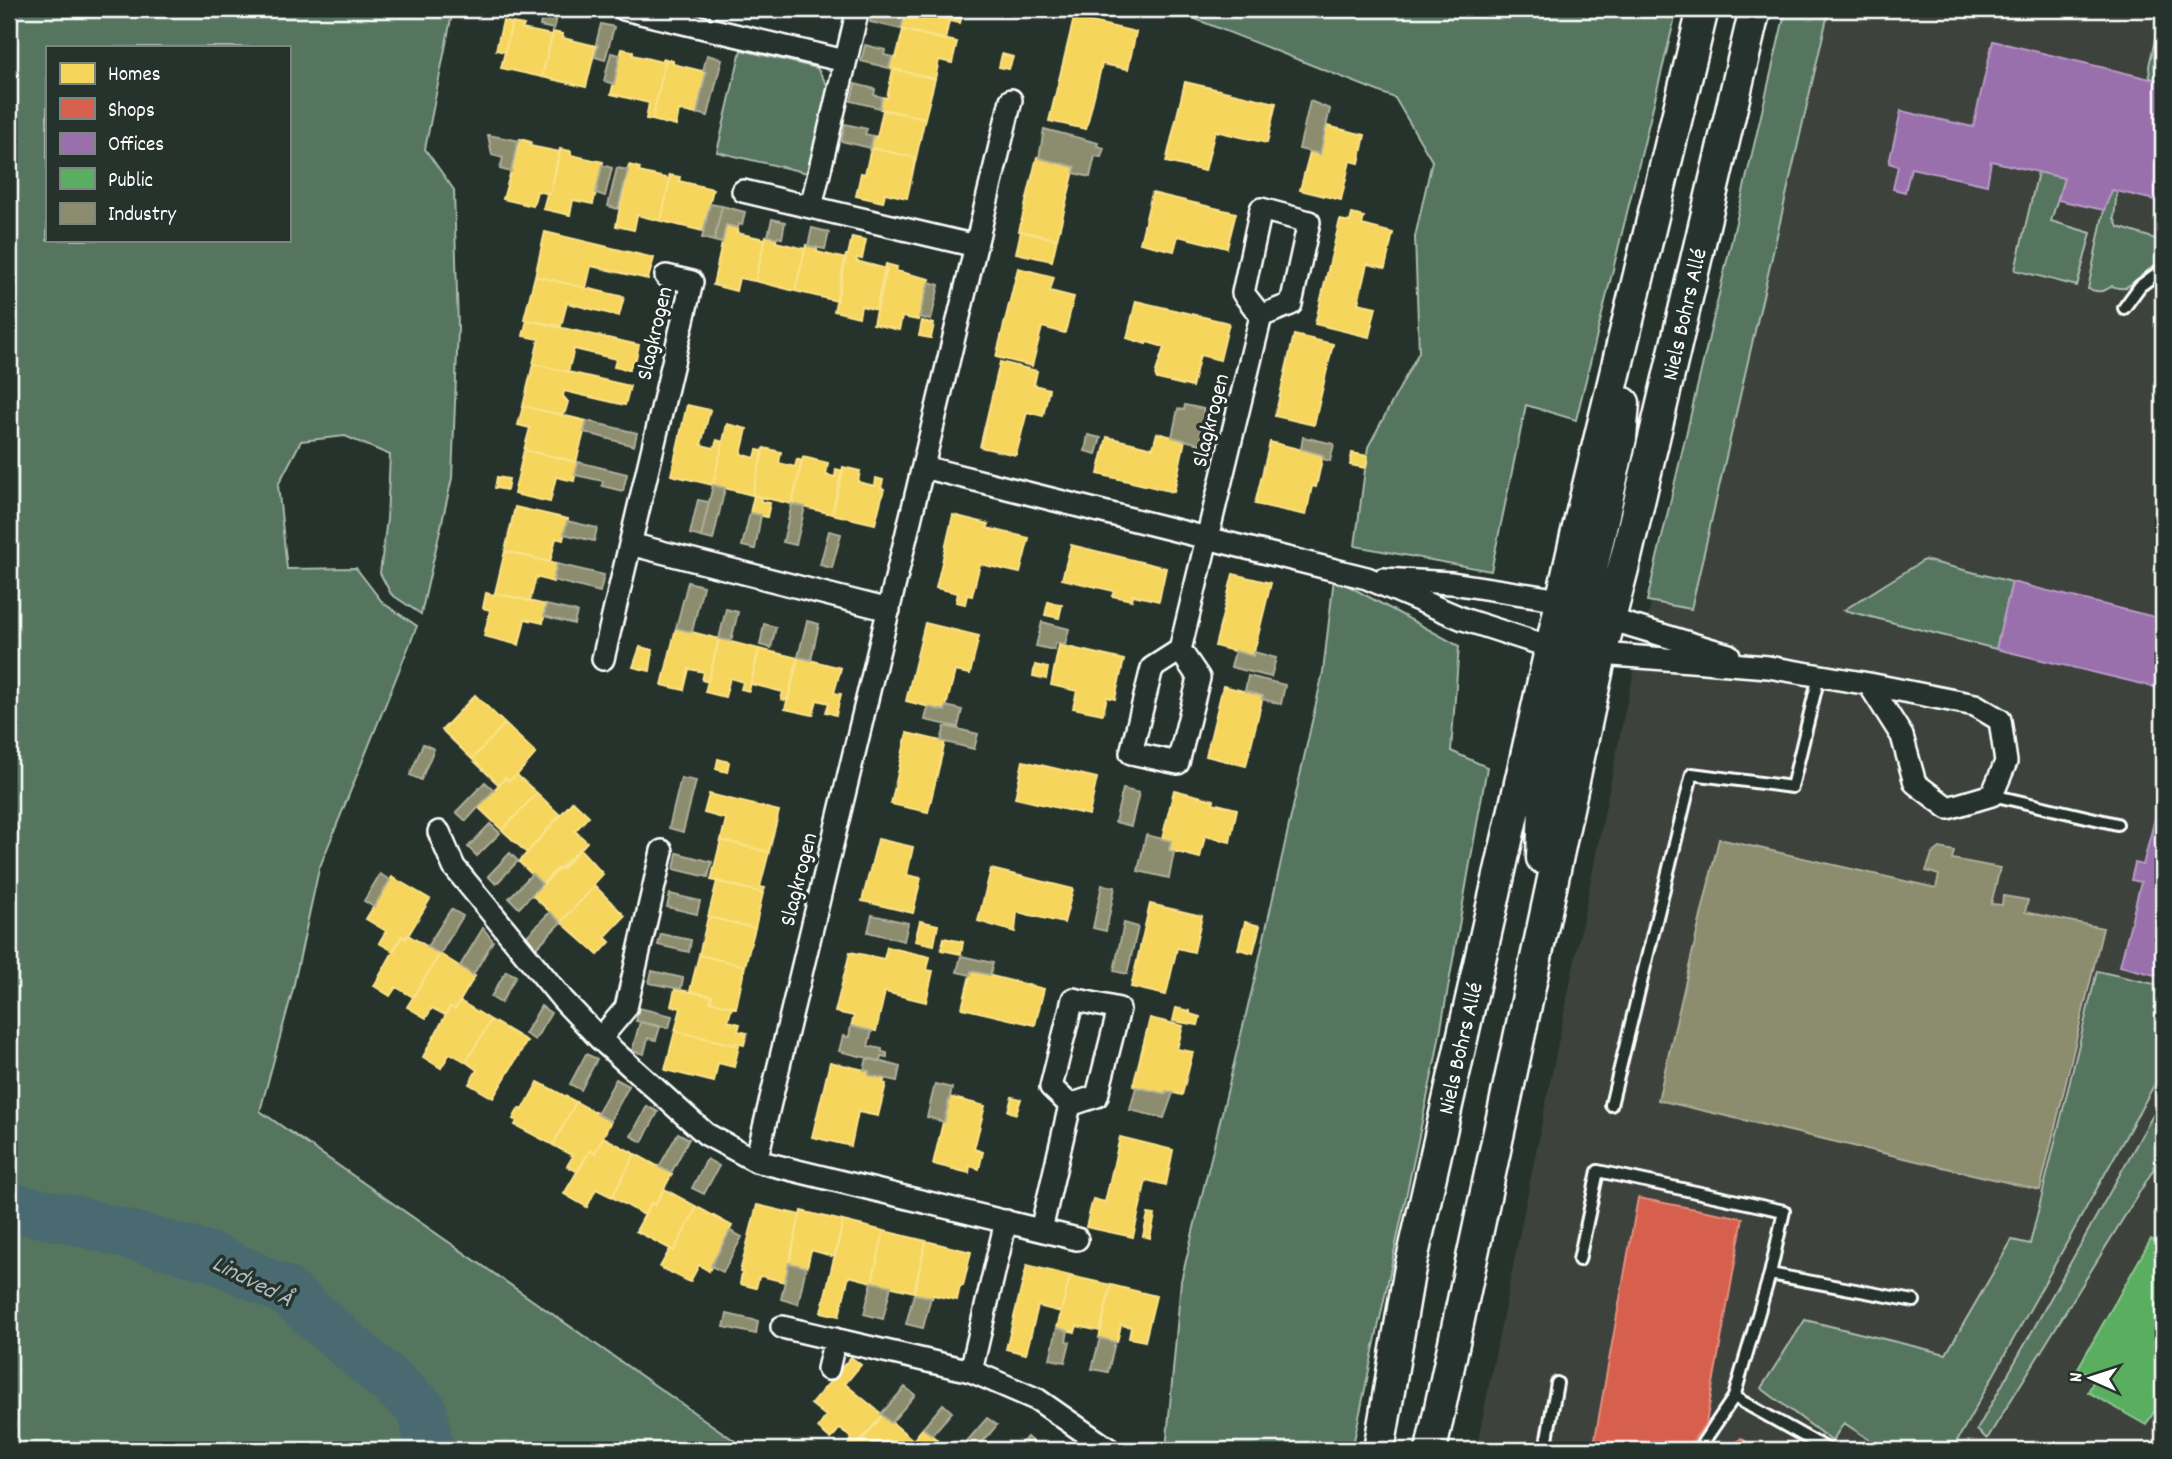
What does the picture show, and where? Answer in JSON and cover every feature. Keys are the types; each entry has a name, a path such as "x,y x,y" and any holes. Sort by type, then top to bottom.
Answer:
{"street":[{"path":"624,9 845,61"},
{"path":"811,207 858,9"},
{"name":"Niels Bohrs Allé","path":"1431,1450 1537,951 1590,652 1584,609 1634,296 1703,9"},
{"name":"Niels Bohrs Allé","path":"1379,1450 1409,1273 1550,647 1584,609 1630,540 1755,9"},
{"name":"Slagkrogen","path":"756,1161 1011,100"},
{"path":"743,191 976,246"},
{"path":"1261,209 1309,222 1291,304 1261,316 1243,293 1261,209"},
{"name":"Slagkrogen","path":"603,659 692,282 666,276"},
{"name":"Slagkrogen","path":"1180,650 1261,316"},
{"path":"923,467 1208,536 1367,578 1463,619 1550,647 1768,667 1869,684 1975,705 2000,720 2006,762 1992,795 1948,808 1915,783 1902,736 1869,684"},
{"path":"630,544 889,610"},
{"path":"1367,578 1452,583 1584,609 1768,667"},
{"path":"1584,609 1590,652"},
{"path":"1180,650 1199,678 1178,763 1131,752 1152,668 1180,650"},
{"path":"439,832 454,867 563,1000 600,1039 706,1134 756,1161 1077,1239"},
{"path":"600,1039 626,1007 662,851"},
{"path":"1073,999 1119,1009 1097,1096 1070,1105 1051,1087 1073,999"},
{"path":"1041,1230 1070,1105"},
{"path":"971,1371 1006,1221"},
{"path":"782,1327 971,1371 1038,1400 1110,1450"},
{"path":"828,1369 835,1339"}],"lane":[{"path":"2124,307 2140,286 2163,269"},
{"path":"1611,1105 1692,774 1792,787 1819,676"},
{"path":"1992,795 2116,824"},
{"path":"1579,1259 1598,1171 1784,1211 1770,1275 1734,1397 1698,1450"},
{"path":"1770,1275 1914,1301"},
{"path":"1545,1450 1557,1383"},
{"path":"1734,1397 1829,1450"}],"shaded area":[{"path":"1796,9 2163,9 2163,1450 1476,1450 1626,706"}],"green space":[{"path":"9,9 453,9 425,149 454,190 458,328 452,478 421,614 391,594 380,573 387,519 390,455 345,436 301,441 278,485 287,569 356,568 383,603 417,626 319,869 292,993 260,1111 748,1450 9,1450"},
{"path":"1170,9 1677,9 1576,420 1526,405 1491,571 1355,546 1368,447 1419,352 1415,237 1432,161 1395,98"},
{"path":"1786,9 1829,9 1691,609 1647,601"},
{"path":"2162,9 2163,82 2150,78 2149,66"},
{"path":"741,50 817,68 829,88 808,173 717,152"},
{"path":"2038,172 2064,178 2051,221 2091,233 2077,286 2015,270"},
{"path":"2112,190 2117,191 2114,218 2118,227 2162,241 2163,258 2127,287 2112,286 2103,291 2095,291 2088,289 2104,210"},
{"path":"1924,560 2012,582 1996,649 1844,610"},
{"path":"1334,578 1459,646 1451,751 1487,767 1436,1056 1352,1450 1166,1450 1181,1281 1258,965 1323,672"},
{"path":"2097,971 2163,986 2163,1069 1952,1450 1885,1450 1844,1423 1832,1441 1761,1388 1805,1320 1946,1354 2012,1240 2030,1244"},
{"path":"2163,1097 2163,1154 1987,1439 1977,1430"}],"building: Homes":[{"path":"908,9 964,9 960,23 949,21 945,40 901,29"},
{"path":"1074,18 1136,32 1128,69 1102,64 1086,129 1049,121"},
{"path":"503,21 512,23 505,52 496,50"},
{"path":"512,23 524,25 522,29 552,35 542,77 501,68"},
{"path":"903,30 957,42 952,63 939,60 935,79 889,68 892,57 896,58"},
{"path":"553,32 563,34 563,38 596,46 586,87 542,77"},
{"path":"622,49 633,51 633,55 662,62 663,58 666,59 652,120 646,119 649,103 611,94"},
{"path":"1002,54 1013,57 1009,69 999,67"},
{"path":"666,59 673,61 673,64 706,72 696,114 679,110 676,126 652,120"},
{"path":"893,69 935,79 925,118 880,109 882,97 887,98"},
{"path":"1185,82 1276,103 1267,143 1215,131 1205,171 1166,162"},
{"path":"883,110 925,118 916,158 871,148 873,136 877,137"},
{"path":"1327,126 1365,135 1359,163 1350,161 1341,200 1300,190 1310,152 1320,154"},
{"path":"520,139 531,142 530,146 560,152 550,194 537,191 533,206 503,199"},
{"path":"871,148 916,158 907,198 885,193 883,202 856,196"},
{"path":"560,149 571,151 571,155 603,162 593,204 573,200 570,215 543,209 547,194 550,194"},
{"path":"1037,157 1075,167 1057,239 1019,231"},
{"path":"629,165 640,168 639,172 670,179 661,221 637,215 634,230 616,226"},
{"path":"669,175 680,177 679,181 713,189 703,231 661,221"},
{"path":"1152,193 1236,213 1227,248 1178,236 1174,251 1140,243"},
{"path":"1352,214 1364,217 1362,225 1393,233 1385,268 1367,264 1358,303 1376,307 1369,337 1315,324 1340,220 1350,222"},
{"path":"726,225 738,228 737,233 765,239 755,281 739,278 736,291 713,285"},
{"path":"1021,231 1057,239 1052,261 1016,253"},
{"path":"545,232 654,258 648,279 591,266 586,288 535,276"},
{"path":"766,236 776,238 776,242 805,249 795,291 755,281"},
{"path":"852,237 866,240 862,259 857,258 856,261 887,269 877,310 861,306 859,317 834,311"},
{"path":"806,245 817,248 817,252 846,259 837,301 795,291"},
{"path":"886,264 897,267 896,271 930,279 918,320 902,317 899,330 873,324"},
{"path":"1018,268 1054,277 1050,291 1074,297 1065,333 1042,327 1032,366 996,357"},
{"path":"535,276 624,297 619,316 567,303 561,326 524,319"},
{"path":"1136,301 1229,323 1220,360 1200,355 1192,387 1157,379 1155,375 1164,347 1127,338"},
{"path":"527,320 639,345 635,363 632,363 629,370 614,367 616,359 574,349 568,372 533,364 539,339 523,336"},
{"path":"922,321 934,324 931,338 919,336"},
{"path":"1294,335 1333,344 1314,425 1275,416"},
{"path":"1000,362 1037,371 1034,385 1049,389 1043,416 1027,412 1016,455 980,447"},
{"path":"533,364 630,386 625,405 564,391 563,396 568,402 561,415 523,406"},
{"path":"687,405 710,410 701,445 714,448 717,440 723,442 713,485 671,475"},
{"path":"523,406 587,421 576,462 524,450 530,428 518,425"},
{"path":"727,424 747,429 741,454 755,458 757,450 763,451 752,495 713,485"},
{"path":"1157,433 1185,440 1174,492 1098,474 1107,437 1153,448"},
{"path":"1270,442 1323,455 1316,487 1312,486 1306,515 1255,504"},
{"path":"764,448 781,452 779,463 795,467 797,459 802,461 792,504 752,495"},
{"path":"524,450 578,462 574,481 556,477 550,502 514,494"},
{"path":"1352,453 1368,456 1366,468 1350,465"},
{"path":"803,457 828,463 826,475 835,477 836,469 843,471 832,514 792,504"},
{"path":"843,467 860,471 858,482 875,486 876,478 883,480 881,488 884,489 875,524 832,514"},
{"path":"497,477 509,479 507,490 495,488"},
{"path":"754,495 761,497 760,501 770,503 767,517 750,513"},
{"path":"515,507 568,519 563,540 556,538 550,562 505,551"},
{"path":"953,515 989,524 987,528 1029,538 1020,573 980,564 972,596 967,595 965,604 956,602 958,593 936,588"},
{"path":"1071,545 1166,568 1159,601 1133,595 1132,600 1112,596 1114,591 1062,579"},
{"path":"505,551 557,564 553,582 536,577 530,601 495,593"},
{"path":"1233,574 1271,583 1253,656 1215,646"},
{"path":"486,593 546,605 543,623 525,619 519,645 484,636 490,610 483,608"},
{"path":"1048,602 1062,605 1059,618 1045,615"},
{"path":"925,623 979,636 970,674 955,671 945,711 906,701"},
{"path":"676,628 719,639 708,682 702,680 704,672 689,669 684,690 662,685"},
{"path":"719,639 759,649 749,691 741,689 743,682 730,678 725,697 705,692"},
{"path":"1059,645 1124,660 1115,699 1107,697 1103,714 1073,708 1077,691 1051,685"},
{"path":"640,647 653,650 650,671 633,667"},
{"path":"759,649 798,658 788,701 781,699 783,692 751,684"},
{"path":"798,657 841,668 834,693 841,694 836,715 826,712 829,703 817,700 813,715 785,709"},
{"path":"1035,665 1048,668 1046,679 1033,676"},
{"path":"1223,686 1263,696 1246,766 1206,756"},
{"path":"475,695 505,724 472,759 442,730"},
{"path":"505,724 536,753 517,775 508,781 505,778 499,785 472,759"},
{"path":"907,733 945,742 928,812 891,804"},
{"path":"718,759 729,762 727,772 716,769"},
{"path":"1023,761 1097,778 1089,815 1015,798"},
{"path":"517,775 537,793 502,830 478,807 505,778 508,781"},
{"path":"1174,790 1237,809 1230,842 1205,836 1200,858 1169,850 1171,841 1162,839"},
{"path":"537,793 560,815 527,853 502,830"},
{"path":"709,794 779,811 769,852 721,840 726,819 704,813"},
{"path":"573,801 589,816 575,831 587,842 562,869 559,867 542,884 519,862"},
{"path":"878,839 913,847 907,875 921,878 913,913 862,901"},
{"path":"721,840 769,852 760,887 765,888 763,893 711,880"},
{"path":"580,849 603,874 561,922 532,895"},
{"path":"991,869 1073,889 1064,923 1017,912 1015,932 978,921"},
{"path":"392,877 430,899 406,939 402,936 393,951 379,943 386,931 366,919"},
{"path":"717,881 763,893 755,928 708,917"},
{"path":"595,886 625,916 605,937 610,942 598,955 561,922"},
{"path":"1150,904 1202,916 1194,952 1177,948 1166,995 1131,987"},
{"path":"708,917 755,928 745,966 699,955"},
{"path":"920,921 938,925 934,945 915,941"},
{"path":"1245,922 1260,926 1253,953 1238,949"},
{"path":"408,935 440,954 413,997 396,987 390,996 374,986 402,936 406,939"},
{"path":"944,938 963,942 961,954 941,950"},
{"path":"887,947 930,957 927,970 933,971 926,1002 885,992 876,1031 851,1026 854,1016 835,1012 850,952 884,959"},
{"path":"440,954 475,976 455,1009 450,1007 445,1015 432,1008 426,1018 407,1007"},
{"path":"699,955 745,966 736,1008 710,1001 712,996 690,991"},
{"path":"971,971 1044,989 1035,1025 962,1008"},
{"path":"675,989 712,996 710,1001 732,1007 728,1021 740,1024 738,1031 747,1033 744,1045 675,1031 681,1008 671,1006"},
{"path":"460,1001 491,1020 466,1062 450,1053 441,1068 423,1057 450,1007 455,1009"},
{"path":"1176,1008 1190,1011 1190,1014 1200,1017 1198,1025 1173,1021"},
{"path":"1150,1018 1183,1026 1177,1049 1193,1052 1182,1095 1133,1086"},
{"path":"491,1020 527,1041 493,1098 469,1084 477,1070 466,1062"},
{"path":"675,1031 739,1046 734,1067 718,1063 714,1082 665,1070"},
{"path":"830,1062 869,1071 869,1075 885,1078 878,1116 858,1112 851,1146 812,1137"},
{"path":"538,1082 576,1102 553,1145 515,1125 517,1121 513,1119 519,1108 523,1110"},
{"path":"949,1097 985,1106 974,1149 983,1152 979,1169 970,1166 969,1173 933,1164"},
{"path":"1012,1097 1021,1099 1016,1114 1008,1111"},
{"path":"576,1102 611,1121 595,1153 590,1150 578,1172 567,1166 573,1156 553,1145"},
{"path":"603,1137 635,1154 612,1197 596,1189 587,1207 564,1194 590,1150 595,1153"},
{"path":"1120,1137 1173,1150 1166,1185 1146,1180 1133,1237 1086,1227 1093,1199 1105,1202"},
{"path":"635,1154 672,1174 655,1205 651,1203 644,1215 612,1197"},
{"path":"664,1189 697,1207 674,1251 636,1231 651,1203 655,1205"},
{"path":"757,1205 800,1215 785,1282 761,1276 756,1288 740,1284 740,1272"},
{"path":"697,1207 732,1226 709,1271 699,1265 690,1282 660,1267 670,1249 674,1251"},
{"path":"801,1211 843,1221 835,1257 811,1250 807,1267 789,1263"},
{"path":"1148,1214 1155,1215 1150,1238 1143,1236"},
{"path":"843,1221 884,1231 872,1282 849,1276 839,1316 821,1312"},
{"path":"884,1231 926,1241 914,1292 872,1282"},
{"path":"926,1241 971,1252 957,1300 914,1294"},
{"path":"1027,1265 1070,1276 1061,1312 1038,1306 1026,1354 1006,1349"},
{"path":"1070,1276 1111,1285 1100,1331 1077,1326 1075,1332 1057,1328"},
{"path":"1111,1285 1156,1296 1145,1341 1129,1338 1131,1327 1121,1325 1117,1342 1099,1338"},
{"path":"851,1357 861,1365 845,1384 883,1415 853,1449 848,1445 852,1439 840,1428 831,1439 818,1428 826,1416 811,1404"},
{"path":"883,1415 913,1440 905,1450 866,1450 859,1444"},
{"path":"923,1428 937,1440 929,1450 905,1450"}],"building: Shops":[{"path":"1638,1198 1743,1218 1706,1423 1686,1450 1593,1450"},
{"path":"1741,1438 1756,1449 1731,1450"}],"building: Offices":[{"path":"1993,41 2163,82 2163,202 2112,190 2104,210 2058,200 2064,178 1991,161 1987,185 1911,168 1905,192 1893,189 1898,166 1889,163 1901,111 1973,127"},
{"path":"2012,582 2163,619 2163,689 1996,649"},
{"path":"2163,787 2163,961 2159,976 2120,966 2141,882 2131,880 2135,863 2143,865"}],"building: Public":[{"path":"2151,1239 2163,1246 2163,1417 2154,1412 2146,1425 2088,1392 2095,1378 2078,1368"}],"building: Industry":[{"path":"544,9 558,13 554,29 540,26"},
{"path":"873,9 896,9 894,15 904,17 901,29 870,22"},
{"path":"601,24 614,27 605,60 595,57"},
{"path":"865,45 885,50 884,55 892,57 889,68 861,61"},
{"path":"611,53 620,55 614,84 604,81"},
{"path":"707,55 722,59 708,116 697,113"},
{"path":"855,84 875,89 874,95 882,97 880,108 851,101"},
{"path":"1310,101 1330,109 1320,154 1299,149"},
{"path":"845,124 867,129 865,134 873,136 871,148 841,141"},
{"path":"1044,129 1098,143 1097,146 1104,148 1101,157 1095,156 1090,177 1074,173 1075,167 1039,158"},
{"path":"488,135 520,141 511,172 500,169 503,158 492,155"},
{"path":"602,165 612,168 605,196 596,193"},
{"path":"617,168 628,170 618,209 608,206"},
{"path":"710,204 722,206 714,241 702,238"},
{"path":"722,206 745,212 742,225 739,224 738,228 726,225 722,243 714,241"},
{"path":"772,219 785,222 782,238 768,236"},
{"path":"812,228 829,232 825,249 808,246"},
{"path":"929,282 939,285 931,320 919,317"},
{"path":"1185,405 1204,409 1203,414 1207,415 1200,444 1172,437 1178,409 1184,410"},
{"path":"587,421 637,433 634,446 584,432"},
{"path":"1088,435 1101,438 1096,454 1085,451"},
{"path":"1303,437 1334,444 1330,461 1323,459 1323,455 1301,449"},
{"path":"578,462 627,474 623,491 602,486 603,481 575,475"},
{"path":"713,485 725,488 713,540 701,537"},
{"path":"698,500 709,502 701,537 690,534"},
{"path":"792,504 805,507 796,545 783,542"},
{"path":"750,513 761,515 755,549 742,546"},
{"path":"567,521 597,528 594,541 564,534"},
{"path":"829,531 841,534 832,568 820,565"},
{"path":"557,564 604,575 600,592 553,580"},
{"path":"688,582 703,586 692,632 676,628"},
{"path":"546,605 577,612 574,624 544,616"},
{"path":"726,609 738,612 731,641 719,639"},
{"path":"807,621 819,624 811,660 798,657"},
{"path":"1042,622 1069,629 1065,645 1056,643 1054,650 1036,646"},
{"path":"764,624 776,627 771,648 760,645"},
{"path":"1235,651 1253,656 1254,652 1276,658 1271,677 1231,667"},
{"path":"1248,676 1285,685 1281,704 1245,691"},
{"path":"946,706 962,710 958,727 925,720 928,707 945,711"},
{"path":"945,726 978,734 974,749 941,741"},
{"path":"423,744 434,749 421,780 410,775"},
{"path":"681,778 696,781 683,832 669,828"},
{"path":"485,782 494,790 466,821 456,812"},
{"path":"1123,789 1139,793 1131,826 1115,822"},
{"path":"490,824 500,833 477,856 468,847"},
{"path":"1146,835 1171,841 1169,850 1174,852 1169,878 1138,871"},
{"path":"1719,839 1936,888 1939,875 1926,871 1932,854 1940,848 1954,851 1952,859 2000,868 1991,904 2002,905 2003,896 2028,900 2025,912 2103,928 2040,1190 1658,1100"},
{"path":"510,853 518,861 496,884 488,876"},
{"path":"677,853 712,862 708,877 674,869"},
{"path":"380,874 390,880 374,907 364,901"},
{"path":"532,874 542,884 519,908 509,898"},
{"path":"1102,885 1115,887 1106,931 1093,928"},
{"path":"670,894 700,901 697,914 667,907"},
{"path":"451,909 463,916 440,954 427,947"},
{"path":"550,912 561,922 535,949 524,939"},
{"path":"872,915 908,923 904,941 868,932"},
{"path":"1124,923 1138,927 1127,974 1114,971"},
{"path":"483,928 493,941 473,975 460,966"},
{"path":"661,934 691,940 689,952 658,945"},
{"path":"961,956 993,963 990,975 971,971 971,975 957,972"},
{"path":"506,971 516,976 501,1003 491,997"},
{"path":"652,971 683,978 681,989 649,983"},
{"path":"541,1006 551,1013 535,1040 525,1034"},
{"path":"639,1008 672,1016 669,1028 636,1021"},
{"path":"640,1022 660,1027 656,1040 648,1038 644,1054 632,1051"},
{"path":"851,1026 872,1031 868,1046 882,1049 882,1052 887,1053 887,1057 881,1056 880,1061 839,1051 843,1036 849,1037"},
{"path":"586,1054 597,1059 581,1090 570,1084"},
{"path":"867,1058 900,1067 897,1081 869,1075 869,1071 864,1070"},
{"path":"616,1079 629,1086 610,1121 597,1114"},
{"path":"935,1084 952,1088 944,1122 927,1117"},
{"path":"1136,1087 1166,1094 1166,1091 1173,1093 1164,1118 1130,1110"},
{"path":"647,1106 658,1112 642,1142 631,1136"},
{"path":"678,1133 689,1139 671,1173 659,1167"},
{"path":"707,1159 719,1166 704,1194 692,1188"},
{"path":"730,1231 742,1237 723,1272 711,1266"},
{"path":"789,1263 806,1267 798,1304 781,1299"},
{"path":"872,1282 891,1286 883,1319 864,1314"},
{"path":"914,1294 931,1297 923,1328 906,1324"},
{"path":"727,1314 758,1321 756,1334 724,1327"},
{"path":"1057,1328 1068,1331 1066,1341 1070,1342 1065,1362 1050,1359"},
{"path":"1100,1338 1115,1342 1108,1372 1092,1369"},
{"path":"905,1387 915,1395 891,1423 881,1414"},
{"path":"943,1404 952,1412 932,1435 923,1428"},
{"path":"987,1418 997,1425 977,1449 967,1441"},
{"path":"1027,1437 1041,1449 1016,1450"}],"waterway":[{"name":"Lindved Å","path":"9,1207 70,1219 214,1258 286,1291 422,1409 430,1450"}]}
